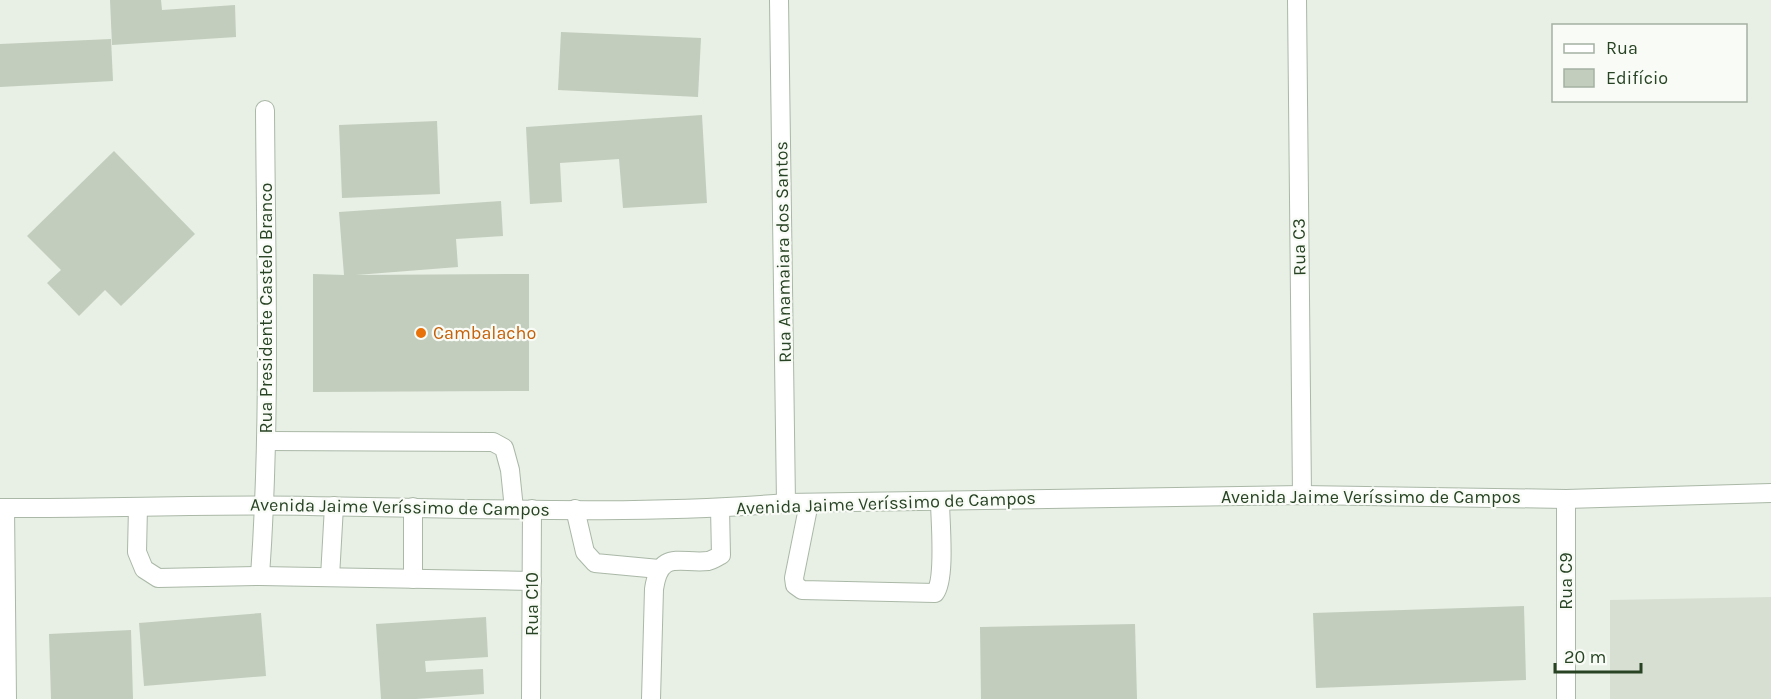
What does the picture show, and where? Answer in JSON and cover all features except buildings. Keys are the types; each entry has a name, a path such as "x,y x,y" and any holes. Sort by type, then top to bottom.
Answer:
{"street":[{"name":"Rua Anamaiara dos Santos","path":"779,0 786,503"},
{"name":"Rua C3","path":"1297,0 1302,495"},
{"name":"Rua Presidente Castelo Branco","path":"260,576 265,505 266,441 265,110"},
{"name":"Rua C10","path":"266,441 493,442 504,448 523,509 532,581 531,699"},
{"name":"Avenida Jaime Veríssimo de Campos","path":"3,508 265,505 523,509 720,508 786,503 1302,495 1566,499 1771,493"},
{"name":"Rua C9","path":"1566,499 1566,699"},
{"path":"809,503 795,568 795,585 802,590 935,593 939,588 941,573 940,501"},
{"path":"330,578 334,506"},
{"path":"138,507 137,552 144,569 158,578 260,576 532,581"},
{"path":"413,507 413,579"},
{"path":"3,508 7,699"},
{"path":"651,699 656,573 663,565 679,559 709,561 721,555 720,508"},
{"path":"575,509 585,552 595,563 659,570"}],"shaded area":[{"path":"1771,597 1771,699 1610,699 1610,600"}],"place":[{"name":"Cambalacho","path":"421,333"}]}
